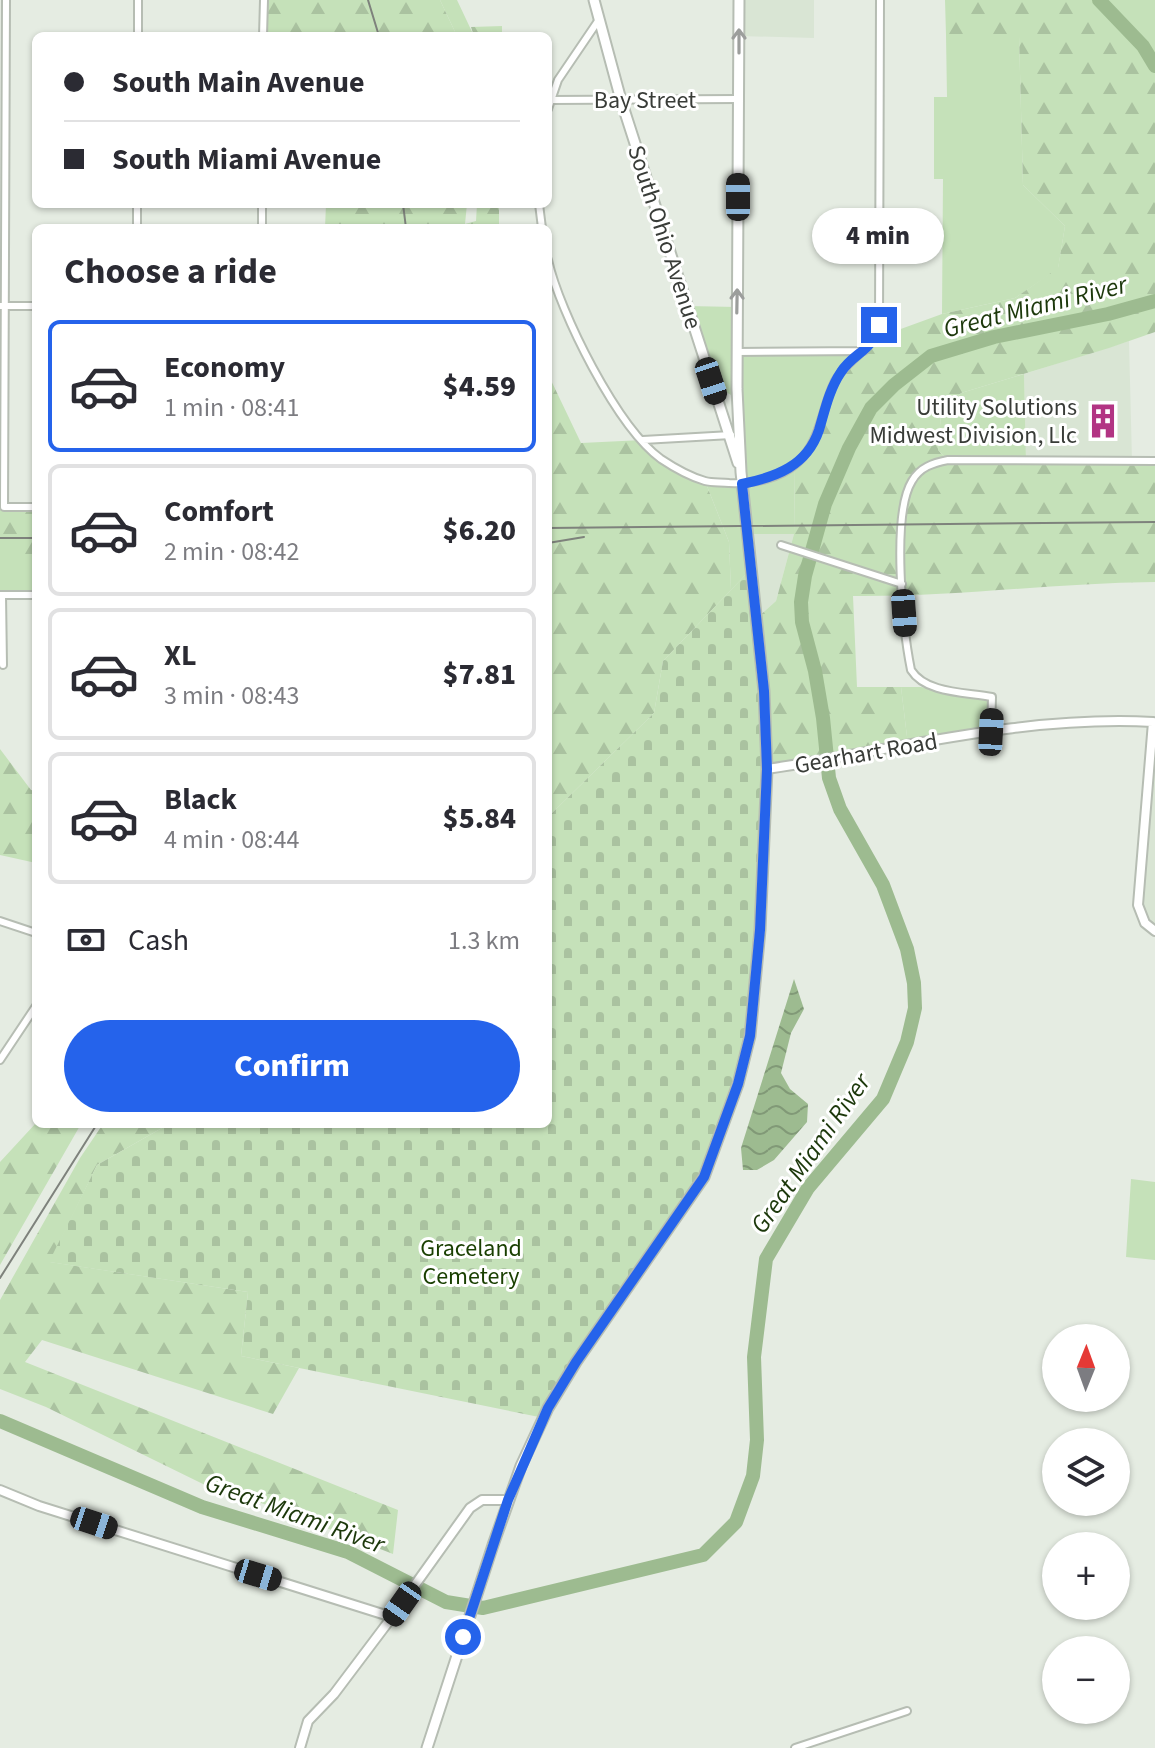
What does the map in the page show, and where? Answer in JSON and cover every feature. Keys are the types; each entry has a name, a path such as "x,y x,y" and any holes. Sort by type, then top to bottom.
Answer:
{"main road":[{"name":"South Ohio Avenue","path":"594,0 621,100 734,435"},
{"path":"427,1748 508,1500 548,1408 576,1362 704,1177 738,1084 750,1036 760,930 767,769 764,691 741,472 734,435 739,0"}],"street":[{"path":"6,0 2,507 32,507"},
{"path":"138,0 138,32"},
{"path":"263,32 264,0"},
{"path":"552,272 567,317 610,398 660,458 705,481 742,484 776,476 795,465 807,453 817,434 835,380 845,366 876,338 879,325 880,0"},
{"path":"552,95 558,80 598,21"},
{"name":"Bay Street","path":"552,100 739,99"},
{"path":"3,306 32,306"},
{"path":"736,352 864,351"},
{"path":"643,440 734,435"},
{"path":"991,732 992,697 929,686 916,679 911,670 902,584 901,532 907,491 922,469 948,460 1155,461"},
{"path":"781,545 902,584"},
{"path":"3,665 1,595 32,595"},
{"name":"Gearhart Road","path":"767,769 1075,721 1154,722"},
{"path":"1154,722 1138,905 1145,923 1155,931"},
{"path":"0,921 32,932"},
{"path":"0,1060 32,1012"},
{"path":"0,1490 39,1506 392,1617"},
{"path":"300,1748 308,1721 334,1694 470,1508 482,1500 508,1500"},
{"path":"795,1748 907,1711"}],"shaded area":[{"path":"739,0 814,0 814,38 739,36"},
{"path":"1129,341 1132,461 1026,461 1024,374"},
{"path":"748,534 794,534 776,601 757,618"},
{"path":"1155,722 1155,931 1138,905"}],"green space":[{"path":"264,0 440,0 455,32 263,32"},
{"path":"440,0 457,0 472,32 455,32"},
{"path":"945,0 1099,0 1143,46 1155,66 1155,332 961,393 941,414 938,450 948,460 1155,461 1155,582 853,596 857,687 901,687 908,745 767,769 757,618 776,601 794,534 795,465 807,453 835,380 876,338 942,314 1015,298 1058,268 1065,226 1023,185 1019,36 946,35"},
{"path":"1099,0 1155,0 1155,66 1143,46"},
{"path":"502,26 502,32 473,32 471,27"},
{"path":"946,35 1019,35 1023,185 1065,226 1058,269 1015,298 942,314 943,179 934,179 934,97 947,97"},
{"path":"326,208 467,208 465,224 325,224"},
{"path":"477,208 499,208 499,224 465,224 476,221"},
{"path":"687,306 737,307 736,351 864,351 817,434 795,465 794,534 748,534 751,569 731,590 729,542 705,481 741,484 736,390 731,395 719,388 711,361 700,347"},
{"path":"1024,374 1026,461 948,460 938,450 941,414 961,393"},
{"path":"552,382 581,443 643,440 660,458 705,481 729,542 731,590 663,661 654,713 552,813"},
{"path":"0,507 32,507 32,558 0,558"},
{"path":"0,558 32,558 32,595 0,595"},
{"name":"Graceland Cemetery","path":"751,569 767,769 750,1036 704,1177 544,1418 241,1356 248,1292 49,1262 97,1165 162,1128 552,1128 552,813 654,713 663,661"},
{"path":"901,687 921,687 991,701 991,732 908,745"},
{"path":"0,749 32,790 32,862 0,855"},
{"path":"32,1127 79,1128 0,1265 0,1162"},
{"path":"100,1128 162,1128 97,1165 50,1262 248,1292 241,1356 299,1368 273,1414 42,1340 25,1362 398,1510 393,1554 270,1506 205,1485 46,1407 0,1389 0,1300 80,1158"},
{"path":"1131,1179 1155,1182 1155,1260 1126,1257"}],"water":[{"path":"794,979 804,1009 791,1033 781,1073 790,1089 808,1104 807,1122 774,1160 757,1170 743,1170 741,1148"}],"waterway":[{"name":"Great Miami River","path":"1099,0 1143,46 1155,66"},
{"name":"Great Miami River","path":"0,1421 202,1507 348,1552 446,1602 483,1608 703,1555 736,1522 753,1476 757,1440 754,1357 766,1259 808,1188 883,1099 907,1042 915,1008 907,949 883,885 840,809 829,778 823,718 802,622 801,602 825,504 849,448 871,408 931,356 994,337 1108,314 1155,301"}],"railway":[{"path":"368,0 378,32"},
{"path":"404,208 406,224"},
{"path":"552,528 1155,522"},
{"path":"552,542 584,537"},
{"path":"0,538 32,538"},
{"path":"0,1278 94,1128"}],"place":[{"name":"Utility Solutions Midwest Division, Llc","path":"1103,421"}],"route":[{"path":"463,1637 508,1500 548,1408 576,1362 704,1177 738,1084 750,1036 760,930 767,769 764,691 742,484 776,476 795,465 807,453 817,434 835,380 845,366 876,338 879,325"}]}
